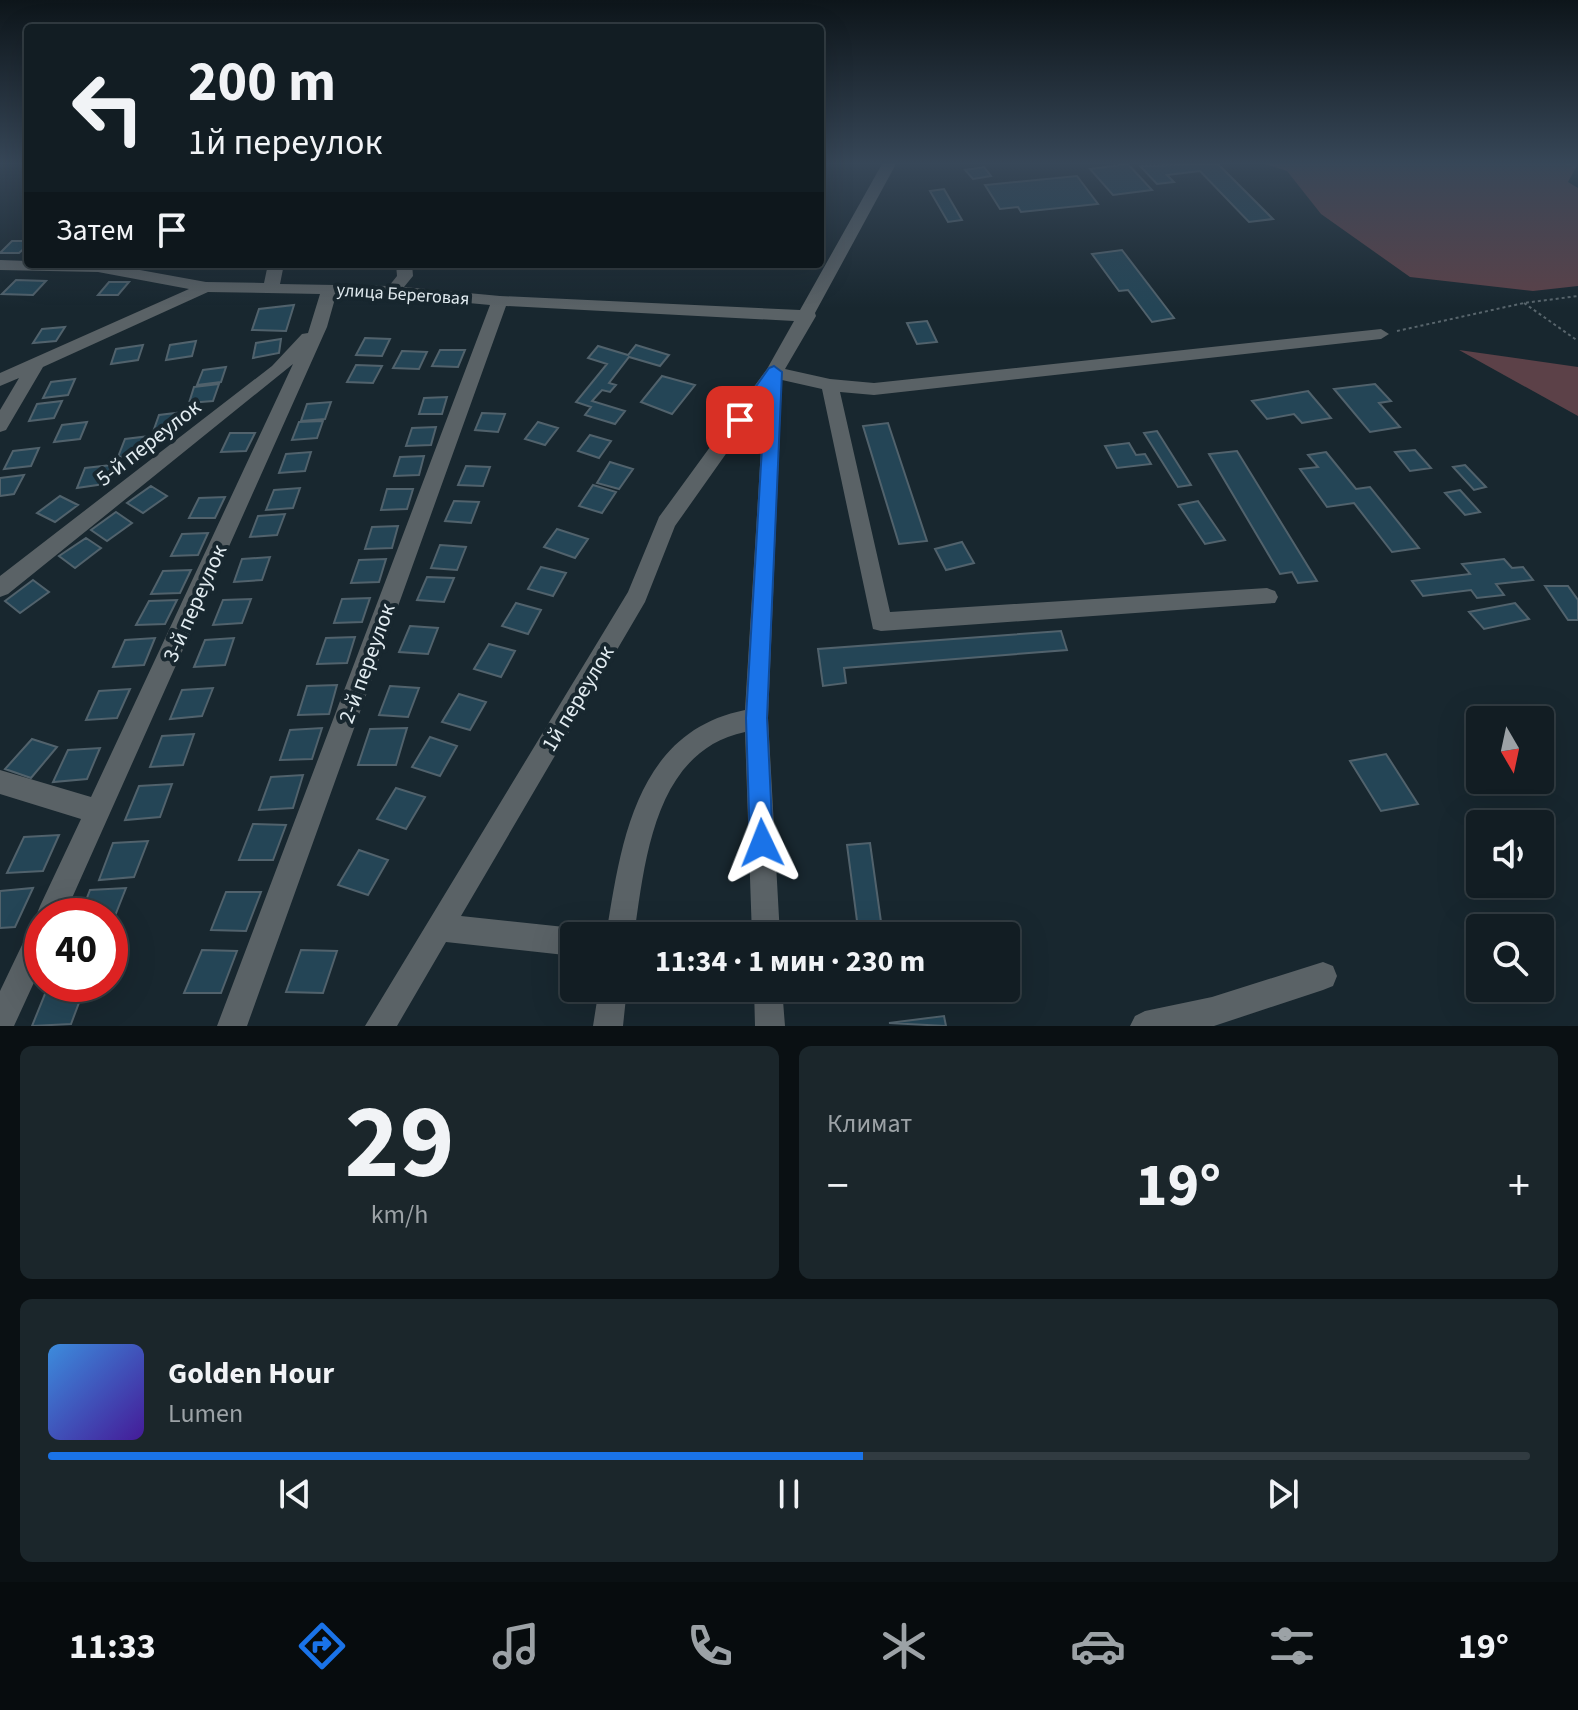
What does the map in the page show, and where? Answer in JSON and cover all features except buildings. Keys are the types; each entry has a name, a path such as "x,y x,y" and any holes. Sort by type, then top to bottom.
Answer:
{"street":[{"path":"808,316 863,212"},
{"name":"улица Береговая","path":"0,265 24,265"},
{"name":"улица Береговая","path":"103,268 206,287 331,288 500,301 808,316"},
{"path":"271,288 275,268"},
{"path":"393,291 405,276 404,268"},
{"path":"0,380 206,287"},
{"name":"3-й переулок","path":"58,898 319,327 324,302 331,288"},
{"name":"2-й переулок","path":"232,1026 500,301"},
{"name":"1й переулок","path":"380,1026 637,596 666,523 774,372 808,316"},
{"name":"5-й переулок","path":"0,588 278,370 319,327"},
{"path":"765,922 756,718 774,372 830,385 874,389 1381,334"},
{"path":"0,373 36,365"},
{"path":"0,425 36,365"},
{"path":"830,385 881,622 1267,597"},
{"path":"622,922 637,828 671,763 716,729 756,718"},
{"path":"0,782 99,812"},
{"path":"441,928 560,941"},
{"path":"0,1023 24,972"},
{"path":"1145,1026 1212,1012 1323,976"},
{"path":"608,1026 611,1002"},
{"path":"769,1002 770,1026"}],"path":[{"path":"1381,334 1524,303 1578,296"},
{"path":"1524,303 1578,341"}],"shaded area":[{"path":"1319,212 1578,212 1578,286 1533,291 1410,277"},
{"path":"1459,350 1578,367 1578,416"}],"route":[{"path":"740,420 774,372 756,718 762,843"}]}
